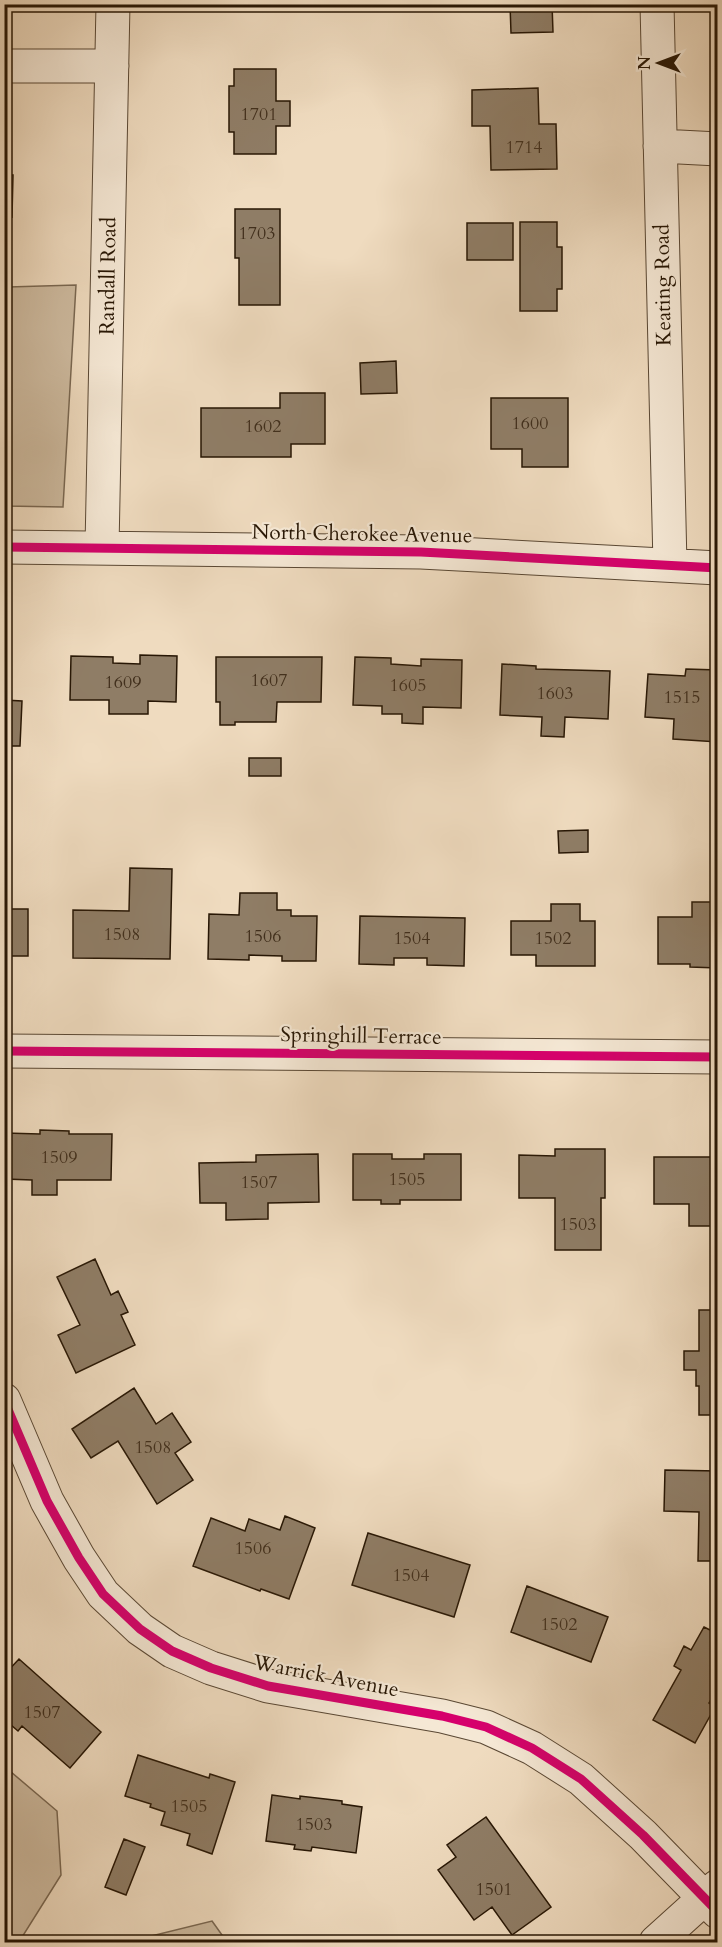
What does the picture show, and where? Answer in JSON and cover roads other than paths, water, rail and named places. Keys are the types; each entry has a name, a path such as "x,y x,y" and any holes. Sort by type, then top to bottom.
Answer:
{"street":[{"name":"Randall Road","path":"102,547 114,4"},
{"name":"Keating Road","path":"657,4 670,565"},
{"path":"4,66 112,66"},
{"path":"660,146 717,149"},
{"name":"North Cherokee Avenue","path":"4,547 421,552 717,568"},
{"name":"Springhill Terrace","path":"4,1051 717,1058"},
{"name":"Warrick Avenue","path":"4,1400 46,1501 79,1557 104,1594 140,1629 172,1652 211,1668 268,1686 442,1716 486,1727 532,1748 580,1779 713,1899"},
{"path":"656,1942 713,1899"}]}
